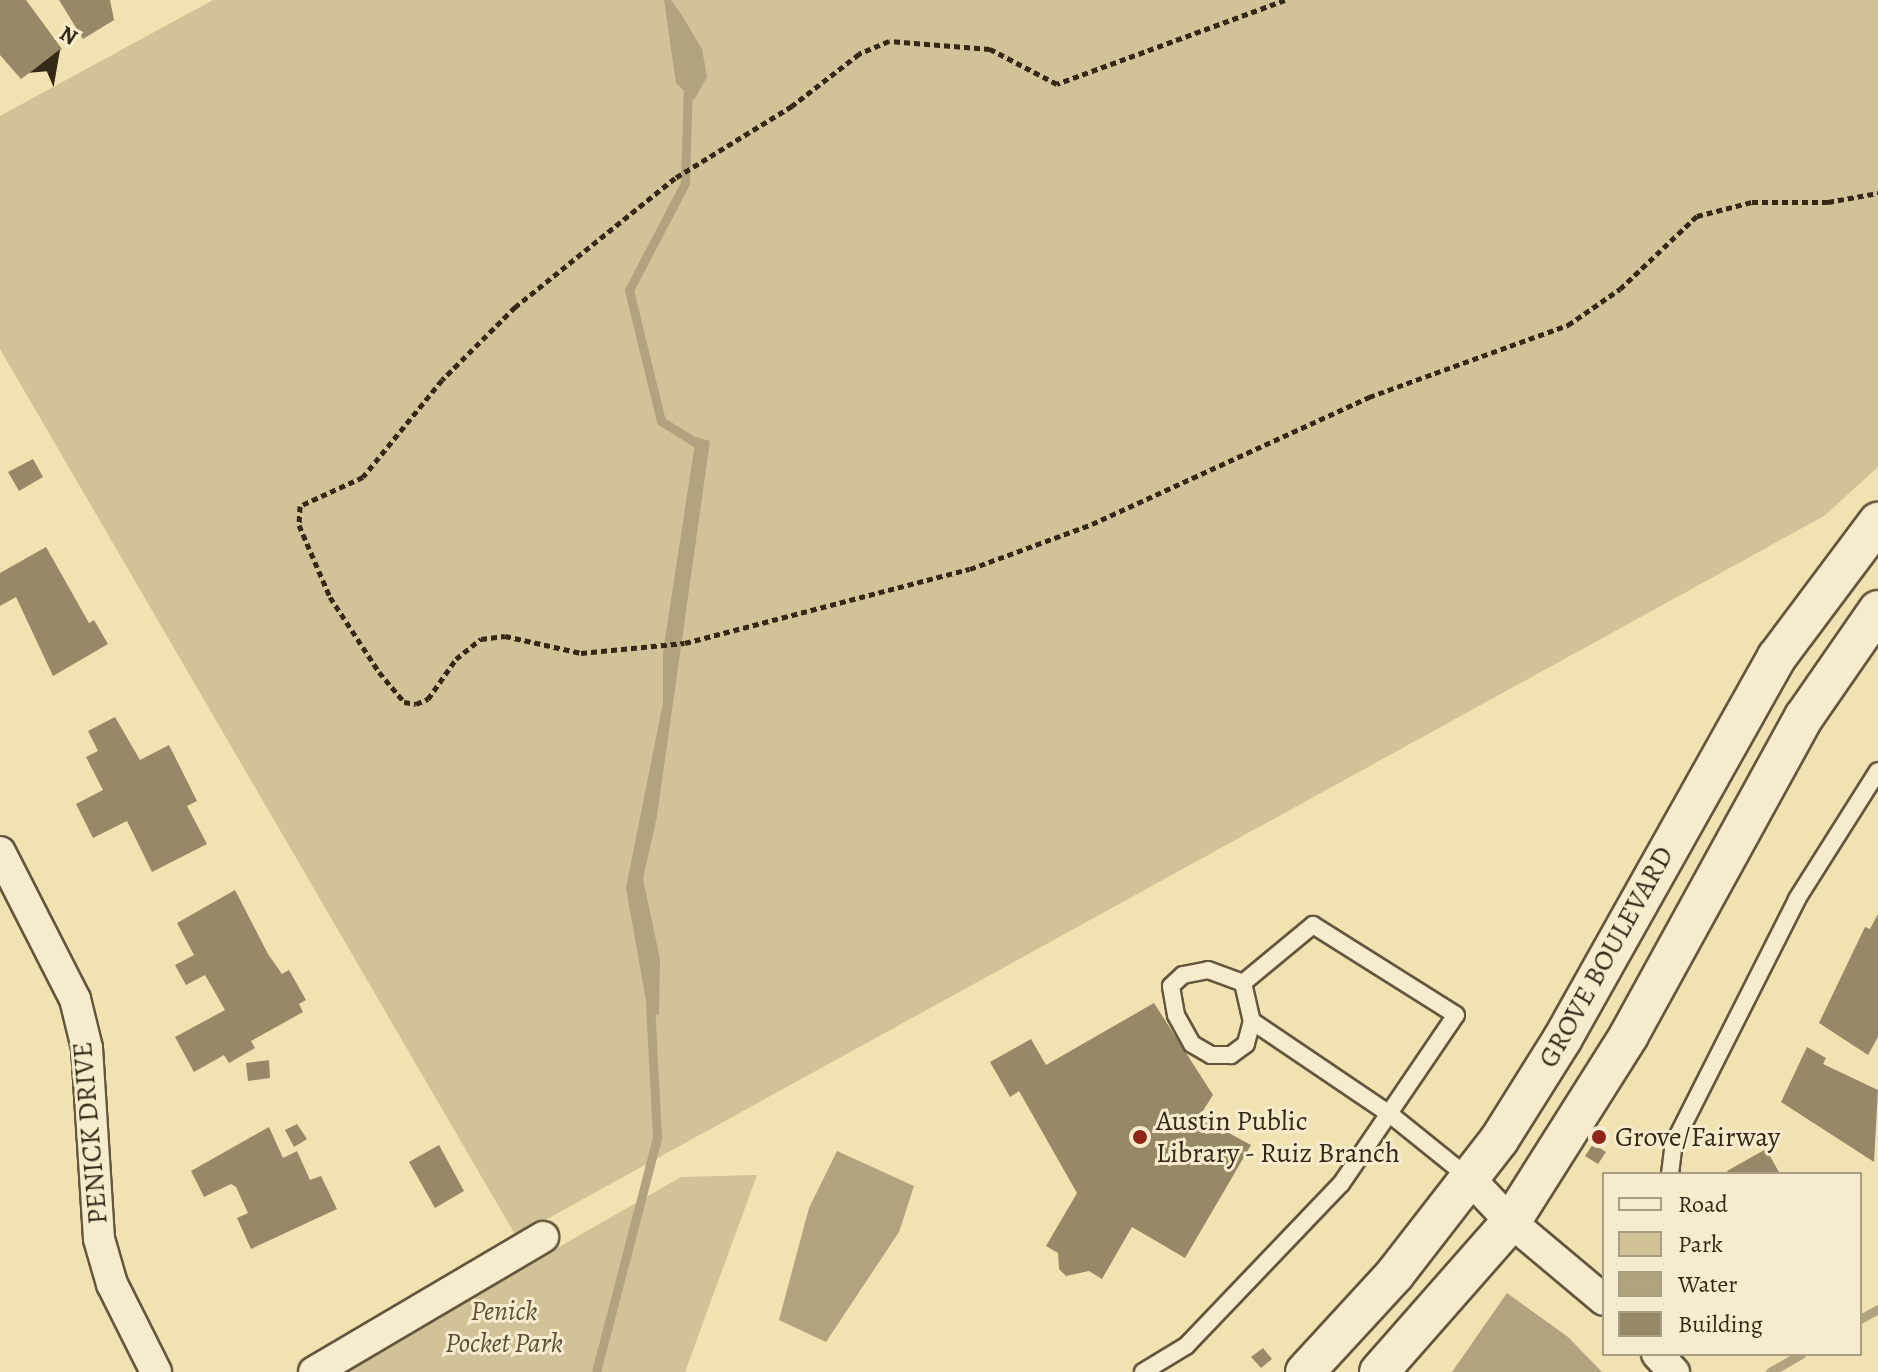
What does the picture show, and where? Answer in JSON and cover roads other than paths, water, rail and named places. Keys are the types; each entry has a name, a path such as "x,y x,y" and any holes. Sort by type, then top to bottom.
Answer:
{"street":[{"name":"GROVE BOULEVARD","path":"1305,1372 1395,1274 1470,1179 1563,1038 1777,657 1878,522"},
{"name":"GROVE BOULEVARD","path":"1379,1372 1511,1222 1629,1035 1804,717 1878,610"},
{"name":"PENICK DRIVE","path":"0,852 75,999 87,1048 99,1239 112,1284 156,1372"},
{"path":"1470,1179 1511,1222 1602,1298"},
{"path":"314,1372 543,1237"},
{"path":"1659,1356 1674,1372"}],"lane":[{"path":"1670,1172 1674,1143 1797,899 1878,771"},
{"path":"1143,1372 1186,1346 1282,1251 1341,1184 1391,1115 1456,1015 1313,925 1243,983"},
{"path":"1208,970 1243,983 1252,1021 1246,1044 1231,1055 1211,1055 1192,1044 1170,998 1171,986 1183,975 1208,970"},
{"path":"1252,1021 1391,1115 1470,1179"}],"water":[{"path":"664,0 671,0 702,49 707,77 694,100 676,83"},
{"path":"696,437 710,441 657,816 643,879 660,959 659,1015 648,1012 626,888 663,703 663,652"},
{"path":"837,1151 914,1186 899,1232 826,1342 779,1320 809,1208"},
{"path":"1507,1293 1568,1337 1602,1372 1452,1372"}],"waterway":[{"path":"688,81 685,183 629,290 661,421 703,447"},
{"path":"596,1372 657,1137 650,1003"},
{"path":"1862,1318 1878,1309"},
{"path":"1770,1372 1798,1356"}],"place":[{"name":"Austin Public Library - Ruiz Branch","path":"1140,1137"},
{"name":"Grove/Fairway","path":"1599,1137"}],"park label":[{"name":"Penick Pocket Park","path":"504,1327"}]}
